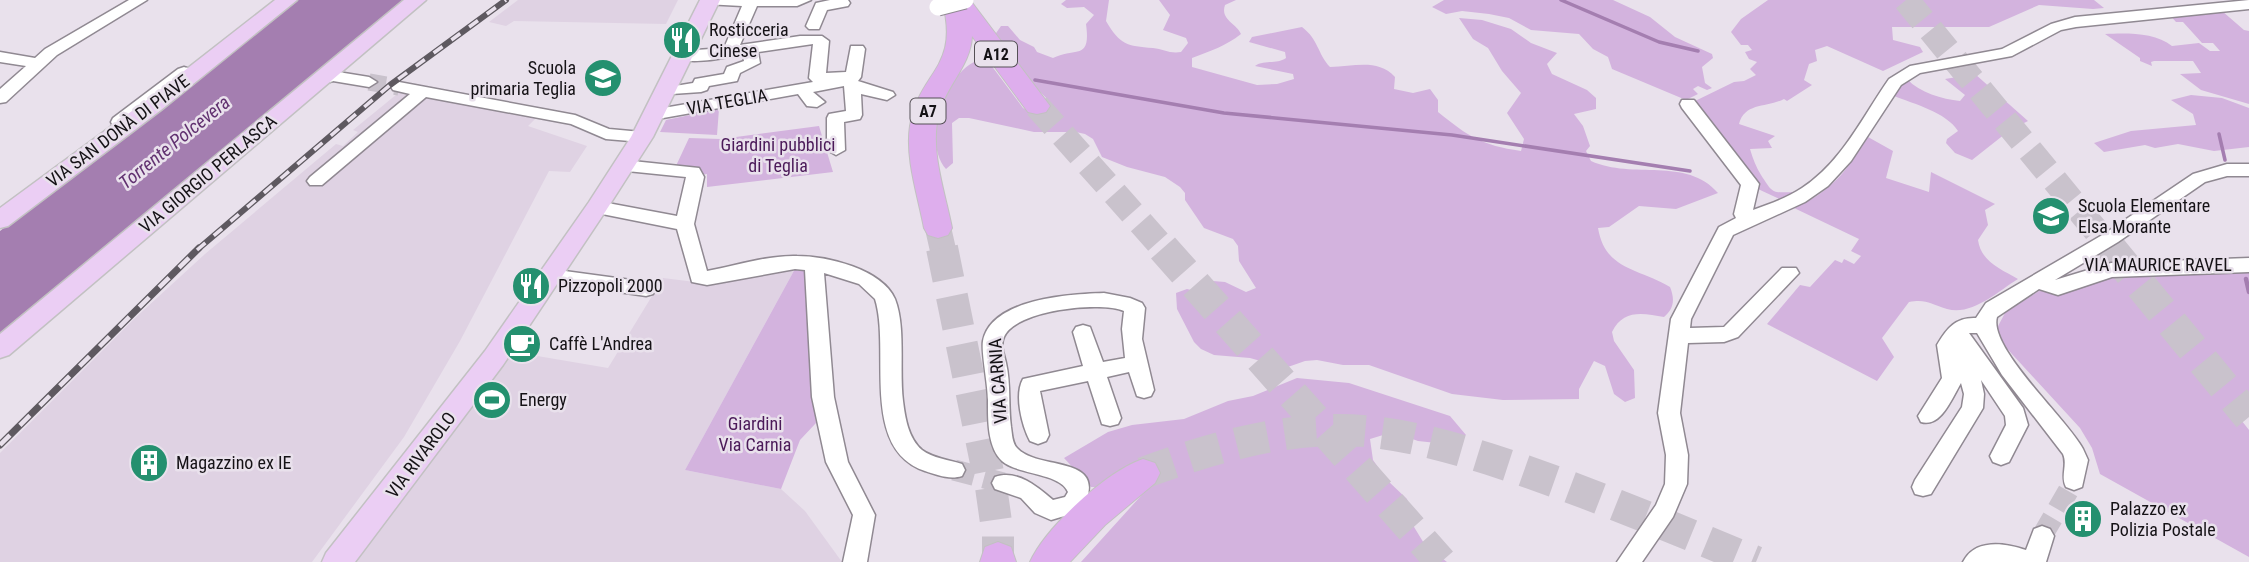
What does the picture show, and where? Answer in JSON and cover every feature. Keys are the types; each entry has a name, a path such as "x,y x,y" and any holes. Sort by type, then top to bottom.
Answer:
{"highway":[{"name":"A12","path":"950,2 1037,106"},
{"name":"A7","path":"938,228 922,128 932,101 954,63 960,43 962,23 950,2"},
{"path":"1048,562 1068,537 1106,499 1143,472"}],"main road":[{"name":"VIA SAN DONÀ DI PIAVE","path":"0,220 154,105 286,0"},
{"name":"VIA GIORGIO PERLASCA","path":"0,348 335,76 353,54 416,0"},
{"name":"VIA TEGLIA","path":"642,137 710,0"},
{"name":"VIA RIVAROLO","path":"337,562 486,369 642,137"}],"street":[{"path":"0,98 36,63 141,0"},
{"path":"335,76 425,0"},
{"path":"710,0 804,0"},
{"path":"814,26 821,6 844,4 837,0"},
{"path":"950,2 965,0"},
{"path":"731,50 751,2"},
{"path":"1629,562 1665,510 1677,476 1677,455 1669,413 1677,337 1681,319 1726,231 1807,194 1824,182 1895,82 1904,74 1934,65 2006,53 2056,27 2075,22 2249,4"},
{"path":"682,56 731,50 750,51 780,43 820,39 817,78 853,77 857,49"},
{"name":"VIA SAN DONÀ DI PIAVE","path":"0,213 160,89 212,52 235,40"},
{"path":"663,92 701,87 701,82 731,78 733,70 752,63 750,51"},
{"path":"0,57 36,63"},
{"path":"335,76 369,82"},
{"name":"VIA TEGLIA","path":"652,115 811,101 847,81 853,87 887,95"},
{"path":"836,150 835,118 854,114 853,87"},
{"path":"399,88 575,120 606,134 642,137"},
{"path":"316,181 422,92"},
{"path":"1688,104 1750,184 1743,214 1746,220"},
{"path":"623,166 693,172 695,177 685,224 696,274 702,279 795,262 814,264 861,278 878,289 886,302 894,410 902,442 915,457 954,470"},
{"path":"2074,481 2077,460 1995,352 1985,326 1987,316 1993,308 2111,238 2199,178 2227,170 2249,170"},
{"path":"597,207 685,224"},
{"name":"VIA MAURICE RAVEL","path":"2070,261 2081,267 2108,263 2223,262 2248,266"},
{"path":"814,264 823,397 837,461 864,514 855,562"},
{"name":"VIA MAURICE RAVEL","path":"2038,282 2049,288 2058,288 2111,270 2248,266"},
{"path":"1677,337 1724,335 1731,332 1789,273"},
{"path":"550,276 646,289"},
{"name":"VIA CARNIA","path":"1003,483 1029,491 1042,506 1051,510 1073,504 1080,488 1077,479 1071,475 1016,460 1003,446 998,374 991,341 992,332 999,325 1016,314 1051,306 1128,302 1135,308 1131,325 1136,363 1144,390"},
{"path":"1929,416 1953,379 1947,345 1958,330 1968,324 1985,326"},
{"path":"1958,330 2015,414 2017,425 2001,456"},
{"path":"1923,487 1972,408 1974,394 1958,330"},
{"path":"1083,332 1110,418"},
{"name":"VIA CARNIA","path":"1038,435 1029,396 1030,385 1136,363"},
{"path":"1975,562 1982,555 1995,553 2034,562 2042,536"}],"shaded area":[{"path":"518,0 678,0 666,24 514,21 506,26 489,22"},
{"path":"402,90 539,115 528,126 587,146 570,172 549,171 460,341 404,437 312,562 0,562 0,453 134,319 205,254 336,144 343,146 358,132 353,130"},
{"path":"796,267 685,470 781,489 805,511 842,562 347,562 508,351 608,368 663,278 703,283"}],"green space":[{"path":"1066,0 1109,0 1106,21 1120,40 1130,45 1181,52 1188,43 1186,38 1163,30 1170,15 1159,0 1236,0 1225,5 1224,10 1227,18 1241,34 1224,45 1192,58 1192,67 1257,85 1277,84 1294,79 1293,74 1255,66 1282,60 1286,58 1285,52 1249,42 1252,37 1302,27 1312,37 1330,67 1381,67 1395,77 1394,89 1413,93 1430,89 1438,100 1438,112 1476,139 1521,151 1524,139 1507,113 1521,93 1502,71 1488,48 1473,39 1459,18 1482,20 1511,29 1531,43 1557,53 1547,64 1552,74 1587,90 1596,98 1596,109 1574,114 1583,126 1590,146 1586,151 1591,161 1624,169 1691,175 1718,193 1676,209 1639,206 1609,227 1598,228 1602,242 1615,260 1670,287 1673,296 1672,307 1664,317 1634,314 1622,319 1612,332 1614,341 1634,370 1635,398 1625,402 1614,394 1605,366 1594,361 1579,389 1579,399 1503,400 1452,394 1369,365 1343,365 1317,360 1285,368 1250,358 1214,355 1201,349 1194,342 1177,309 1176,293 1187,289 1199,292 1213,281 1225,282 1246,292 1256,288 1239,261 1238,246 1233,239 1204,228 1185,200 1185,193 1180,187 1165,177 1102,157 1093,139 1085,134 1034,132 969,118 959,118 952,123 953,163 946,169 939,157 936,127 940,111 954,81 974,62 991,65 1023,108 1036,113 1049,109 1050,102 1004,55 994,36 1001,26 1008,26 1020,40 1034,47 1037,52 1053,58 1080,51 1086,43 1086,24 1094,15 1084,7 1067,8 1061,4"},
{"path":"1444,0 1613,0 1650,17 1675,37 1712,54 1713,58 1702,67 1705,83 1712,88 1707,90 1698,86 1693,89 1698,94 1686,100 1612,69 1608,57 1593,49 1579,34 1531,30 1509,18 1462,11 1446,14 1432,7"},
{"path":"1768,0 2094,0 2104,8 2039,5 1989,27 1892,27 1893,40 1920,47 1923,52 1883,71 1827,46 1815,50 1817,61 1809,64 1804,80 1812,85 1787,101 1784,99 1751,109 1739,124 1775,136 1768,141 1772,148 1750,149 1758,169 1771,189 1776,192 1793,192 1795,196 1784,201 1758,189 1736,152 1730,152 1693,102 1734,82 1756,75 1750,69 1757,62 1749,59 1745,52 1752,50 1748,45 1741,45 1731,32 1741,19"},
{"path":"2222,11 2244,30 2249,31 2249,104 2201,90 2180,74 2201,73 2193,61 2154,61 2151,62 2152,66 2140,61 2140,58 2105,34 2149,36 2172,46 2199,43 2210,51 2220,51 2213,43 2202,43 2183,22 2176,22 2169,14"},
{"path":"1975,74 2028,121 2010,130 1972,160 1955,153 1946,143 1947,139 1958,131 1953,124 1929,109 1894,96 1907,79 1932,95 1960,101 1965,95 1945,79"},
{"path":"2191,95 2222,98 2249,108 2249,147 2214,151 2178,144 2155,148 2145,145 2104,152 2094,143 2131,131 2196,125 2193,114 2171,100"},
{"path":"719,109 717,135 660,132 666,120"},
{"name":"Giardini pubblici di Teglia","path":"819,126 833,172 707,187 707,174 700,175 698,170 690,166 675,168 689,138 721,139"},
{"path":"1868,137 1893,151 1886,178 1929,192 1931,172 1995,204 1985,210 1988,225 1978,240 1980,248 1993,264 2018,279 1984,302 1966,309 1947,309 1924,302 1909,302 1882,338 1894,357 1877,381 1767,324 1800,285 1810,287 1835,260 1842,263 1844,259 1854,264 1861,256 1851,251 1859,239 1794,208 1818,195 1837,179"},
{"name":"Giardini Via Carnia","path":"796,267 806,268 805,290 816,423 800,440 781,489 685,470"},
{"path":"2113,273 2249,273 2249,411 2234,411 2249,430 2249,557 2100,474 2092,448 2080,428 2000,341 1997,328 2005,313 2042,289 2064,291 2082,287"},
{"path":"1297,378 1349,383 1450,416 1466,435 1446,444 1418,441 1393,432 1370,439 1373,460 1387,480 1407,499 1411,522 1425,545 1447,562 1081,562 1158,477 1144,458 1100,487 1091,487 1064,458 1108,432 1132,425 1184,419"}],"water":[{"name":"Torrente Polcevera","path":"295,0 406,0 0,340 0,231"}],"waterway":[{"path":"1561,0 1659,42 1698,51"},
{"path":"1035,80 1224,113 1452,135 1690,171"},
{"path":"2219,134 2225,160"},
{"path":"2246,279 2249,292"}],"tunnel":[{"path":"1906,0 2112,250"},
{"path":"369,82 399,87"},
{"path":"1037,106 1165,250"},
{"path":"938,228 943,250"},
{"path":"942,248 991,487 998,536 998,558"},
{"path":"1163,248 1325,431"},
{"path":"2110,248 2249,417"},
{"path":"1143,473 1240,443 1289,433 1325,431"},
{"path":"1325,431 1441,562"},
{"path":"1325,431 1377,432 1471,453 1557,482 1756,562"},
{"path":"954,470 1003,483"},
{"path":"2042,536 2074,481"}],"railway":[{"path":"197,250 390,85 506,0"},
{"path":"0,445 199,248"}],"place":[{"name":"Rosticceria Cinese","path":"682,40"},
{"name":"Scuola primaria Teglia","path":"603,78"},
{"name":"Scuola Elementare Elsa Morante","path":"2051,216"},
{"name":"Pizzopoli 2000","path":"531,286"},
{"name":"Caffè L'Andrea","path":"522,344"},
{"name":"Energy","path":"492,400"},
{"name":"Magazzino ex IE","path":"149,463"},
{"name":"Palazzo ex Polizia Postale","path":"2083,519"}]}
